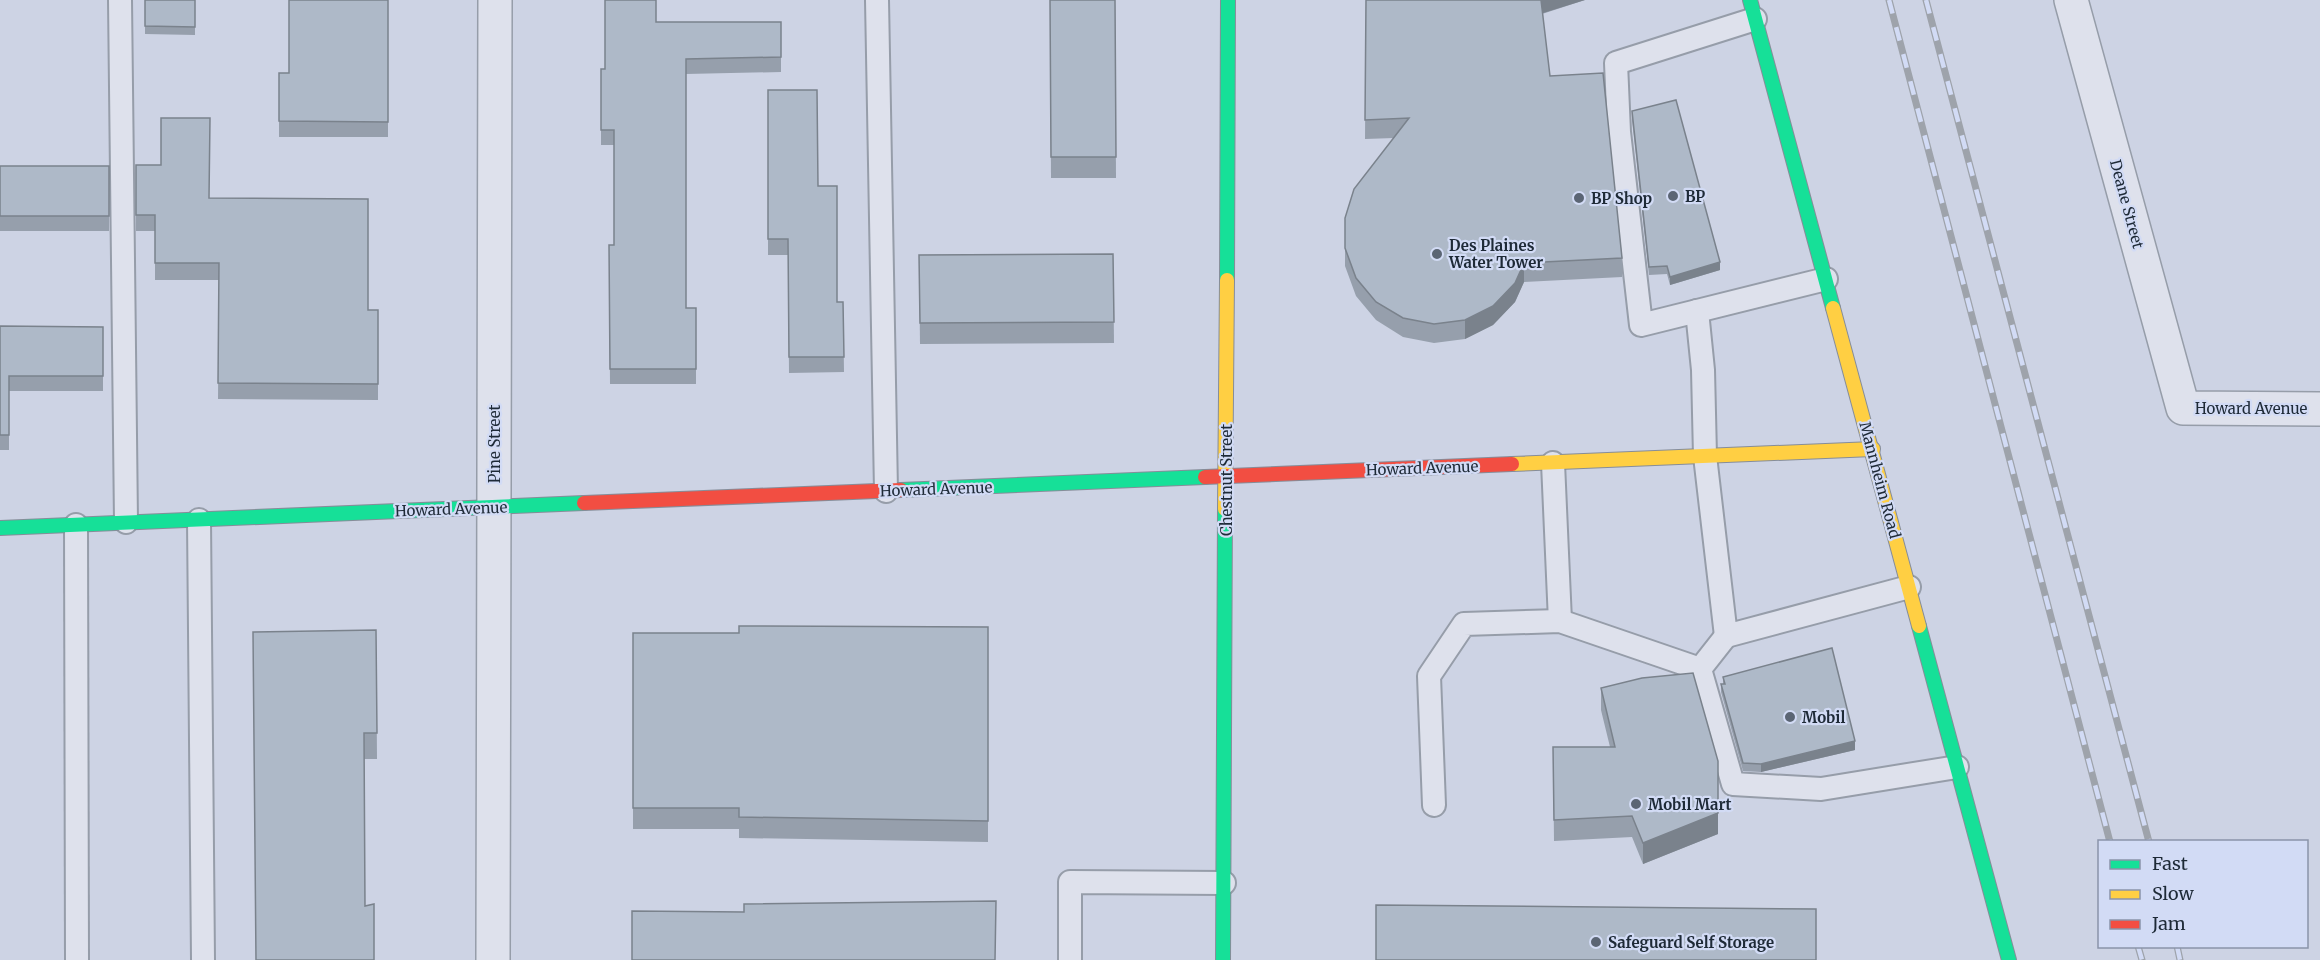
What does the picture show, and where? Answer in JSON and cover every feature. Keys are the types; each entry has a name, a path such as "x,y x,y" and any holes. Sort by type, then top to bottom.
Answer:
{"street":[{"name":"Pine Street","path":"493,960 495,0"},
{"name":"Chestnut Street","path":"1223,960 1228,0"},
{"name":"Deane Street","path":"2071,0 2183,408"},
{"name":"Mannheim Road","path":"1753,10 2009,960"},
{"name":"Howard Avenue","path":"2183,408 2320,409"},
{"name":"Howard Avenue","path":"0,528 1873,449"}],"lane":[{"path":"120,0 126,522"},
{"path":"877,0 886,491"},
{"path":"1753,10 1617,63 1619,132 1641,325 1826,279"},
{"path":"1696,311 1703,370 1705,456 1726,636"},
{"path":"1553,463 1560,621"},
{"path":"199,520 203,960"},
{"path":"76,525 77,960"},
{"path":"1700,669 1726,636 1909,586"},
{"path":"1434,805 1429,676 1464,624 1560,621 1700,669"},
{"path":"1700,669 1733,784 1821,789 1957,767"},
{"path":"1070,960 1070,882 1224,884"}],"building":[{"path":"145,0 195,0 195,27 145,26"},
{"path":"289,0 388,0 388,122 279,121 279,73 289,73"},
{"path":"605,0 656,0 656,22 781,22 781,57 686,59 686,308 696,308 696,369 610,369 609,245 614,245 614,130 601,130 601,69 605,69"},
{"path":"1050,0 1115,0 1116,157 1051,157"},
{"path":"1366,0 1541,0 1550,76 1603,73 1622,258 1524,263 1515,283 1493,306 1465,320 1434,324 1403,318 1376,302 1356,278 1345,248 1345,218 1354,189 1409,118 1365,120"},
{"path":"768,90 817,90 818,186 837,186 837,302 843,302 844,357 789,357 788,239 768,239"},
{"name":"BP","path":"1676,100 1720,262 1670,277 1667,266 1649,267 1632,111"},
{"path":"161,118 210,118 209,198 368,199 368,310 378,310 378,384 218,383 219,263 155,263 155,215 136,215 136,165 161,165"},
{"path":"0,166 109,166 109,216 0,216"},
{"path":"1113,254 1114,322 920,323 919,255"},
{"path":"0,326 103,327 103,376 9,376 9,435 0,435"},
{"path":"739,626 988,627 988,821 739,817 739,808 633,808 633,633 739,633"},
{"path":"376,630 377,733 364,733 365,906 374,904 374,960 256,960 253,632"},
{"name":"Mobil","path":"1832,648 1855,741 1761,764 1743,763 1721,684 1725,684 1723,677"},
{"name":"Mobil Mart","path":"1693,673 1718,761 1718,813 1643,843 1632,816 1554,820 1553,747 1615,747 1601,688 1642,678"},
{"path":"996,901 995,960 632,960 632,911 744,912 744,904"},
{"name":"Safeguard Self Storage","path":"1376,905 1816,909 1816,960 1376,960"}],"railway":[{"path":"1889,0 2109,840"},
{"path":"1926,0 2148,840"},
{"path":"2139,948 2142,960"},
{"path":"2177,948 2180,960"}],"traffic: fast":[{"path":"1227,280 1228,0"},
{"path":"1750,0 1833,308"},
{"path":"901,490 1205,477"},
{"path":"0,528 584,503"},
{"path":"1223,960 1225,509"},
{"path":"1919,626 2009,960"}],"traffic: slow":[{"path":"1225,509 1227,280"},
{"path":"1833,308 1919,626"},
{"path":"1512,464 1873,449"}],"traffic: jam":[{"path":"1205,477 1512,464"},
{"path":"584,503 901,490"}],"place":[{"name":"BP","path":"1673,196"},
{"name":"BP Shop","path":"1579,198"},
{"name":"Des Plaines Water Tower","path":"1437,254"},
{"name":"Mobil","path":"1790,717"},
{"name":"Mobil Mart","path":"1636,804"},
{"name":"Safeguard Self Storage","path":"1596,942"}]}
